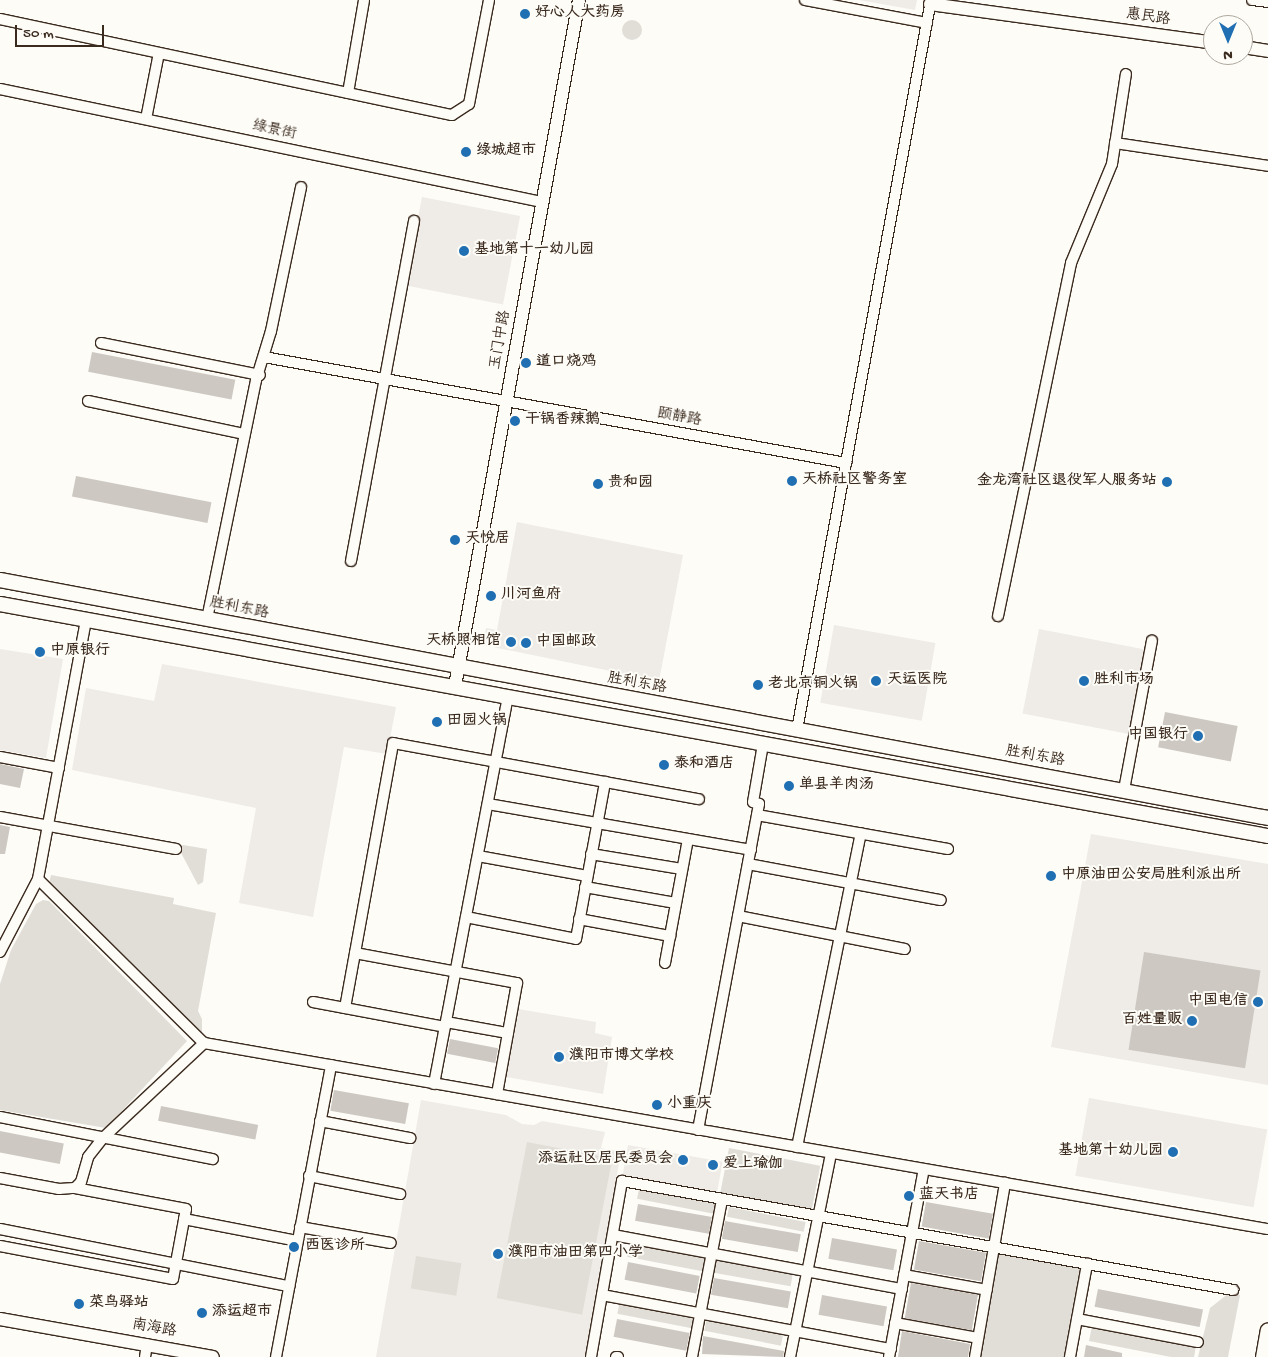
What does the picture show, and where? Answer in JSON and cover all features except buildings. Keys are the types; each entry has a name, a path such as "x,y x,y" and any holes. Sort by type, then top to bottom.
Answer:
{"main road":[{"name":"胜利东路","path":"0,580 1268,818"},
{"path":"0,604 1268,836"},
{"path":"1263,1357 1268,1330"}],"street":[{"path":"348,92 364,0"},
{"path":"0,19 452,115 469,104 489,0"},
{"name":"玉门中路","path":"455,686 579,0"},
{"path":"805,0 927,23"},
{"path":"1252,0 1268,2"},
{"path":"797,730 931,2"},
{"name":"惠民路","path":"931,2 1203,42"},
{"path":"1253,49 1268,51"},
{"path":"146,119 159,53"},
{"path":"998,616 1071,263 1112,164 1126,74"},
{"name":"绿景街","path":"0,89 542,202"},
{"path":"1115,143 1268,166"},
{"path":"207,619 244,434 260,376 301,187"},
{"path":"351,561 414,221"},
{"path":"101,344 260,376"},
{"name":"颐静路","path":"264,357 846,462"},
{"path":"88,401 244,434"},
{"path":"0,952 38,879 86,620"},
{"path":"1124,790 1152,641"},
{"path":"434,1084 508,696"},
{"path":"346,1008 393,743 700,799"},
{"path":"698,1130 760,804 753,802 764,744"},
{"path":"0,757 59,768"},
{"path":"466,917 576,939 605,782"},
{"path":"488,804 751,850"},
{"path":"757,815 948,849"},
{"path":"0,817 176,849"},
{"path":"797,1147 860,833"},
{"path":"665,963 688,839"},
{"path":"591,854 682,870"},
{"path":"478,856 676,903"},
{"path":"748,864 941,900"},
{"path":"38,879 204,1043 1268,1229"},
{"path":"738,916 905,948"},
{"path":"579,919 670,936"},
{"path":"355,953 517,983 497,1094"},
{"path":"313,1002 508,1033"},
{"path":"75,1188 81,1182 88,1157 103,1138 204,1043"},
{"path":"276,1357 331,1065"},
{"path":"0,1117 213,1159"},
{"path":"320,1121 410,1138"},
{"path":"790,1357 831,1153"},
{"path":"602,1295 796,1331 890,1353 924,1169"},
{"path":"309,1176 400,1194"},
{"path":"0,1178 59,1189 75,1188 186,1209 173,1279 0,1246"},
{"path":"594,1357 602,1295 622,1181 1234,1290"},
{"path":"975,1357 1005,1183"},
{"path":"692,1357 722,1199"},
{"path":"184,1219 297,1241"},
{"path":"300,1227 391,1243"},
{"path":"0,1229 289,1286"},
{"path":"612,1235 902,1289"},
{"path":"1070,1357 1088,1264"},
{"path":"904,1275 986,1290"},
{"name":"南海路","path":"0,1319 146,1351 213,1357"},
{"path":"1077,1319 1198,1342"},
{"path":"895,1323 978,1338"}],"shaded area":[{"path":"859,0 917,0 915,10"},
{"path":"632,20 639,23 642,30 639,37 632,40 625,37 622,30 625,23"},
{"name":"基地第十一幼儿园","path":"422,197 520,216 503,304 405,285"},
{"path":"517,522 683,555 659,681 483,645 486,628 497,630"},
{"name":"天运医院","path":"834,625 935,643 922,721 820,703"},
{"name":"胜利市场","path":"1039,629 1145,650 1129,734 1023,713"},
{"path":"0,649 63,659 46,758 0,750"},
{"path":"162,664 396,707 387,754 344,747 313,917 239,903 256,808 72,770 86,688 154,701"},
{"path":"1091,834 1268,864 1268,1085 1051,1047"},
{"path":"183,845 207,849 203,882 198,885 178,847"},
{"path":"51,875 174,898 173,904 216,913 198,1011 202,1019 202,1033 49,884"},
{"path":"43,900 49,901 187,1041 106,1128 0,1110 0,984 11,950 36,904"},
{"name":"濮阳市博文学校","path":"518,1009 596,1022 595,1033 612,1037 603,1094 506,1077"},
{"name":"基地第十幼儿园","path":"1089,1098 1267,1129 1254,1207 1075,1176"},
{"name":"濮阳市油田第四小学","path":"421,1100 506,1115 522,1124 534,1125 542,1121 605,1132 601,1148 621,1152 585,1357 376,1357"},
{"path":"527,1142 612,1159 582,1315 497,1298"},
{"path":"628,1145 723,1162 717,1194 622,1177"},
{"path":"729,1148 820,1166 811,1214 720,1196"},
{"path":"639,1189 716,1204 714,1214 637,1199"},
{"path":"729,1207 806,1222 804,1232 727,1217"},
{"path":"630,1242 707,1257 704,1272 627,1257"},
{"path":"996,1253 1080,1266 1066,1357 980,1357"},
{"path":"416,1256 461,1263 456,1296 411,1289"},
{"path":"716,1260 793,1274 791,1286 714,1273"},
{"path":"1229,1293 1240,1295 1228,1357 1198,1357 1210,1308"},
{"path":"620,1300 695,1315 692,1328 617,1314"},
{"path":"707,1317 784,1332 781,1346 704,1331"},
{"path":"1092,1326 1196,1346 1194,1357 1171,1357 1089,1341"}],"place":[{"name":"好心人大药房","path":"525,14"},
{"name":"绿城超市","path":"466,152"},
{"name":"基地第十一幼儿园","path":"464,251"},
{"name":"道口烧鸡","path":"526,363"},
{"name":"干锅香辣鹅","path":"515,421"},
{"name":"天桥社区警务室","path":"792,481"},
{"name":"金龙湾社区退役军人服务站","path":"1167,482"},
{"name":"贵和园","path":"598,484"},
{"name":"天悦居","path":"455,540"},
{"name":"川河鱼府","path":"491,596"},
{"name":"天桥照相馆","path":"511,642"},
{"name":"中国邮政","path":"526,643"},
{"name":"中原银行","path":"40,652"},
{"name":"天运医院","path":"876,681"},
{"name":"胜利市场","path":"1084,681"},
{"name":"老北京铜火锅","path":"758,685"},
{"name":"田园火锅","path":"437,722"},
{"name":"中国银行","path":"1198,736"},
{"name":"泰和酒店","path":"664,765"},
{"name":"单县羊肉汤","path":"789,786"},
{"name":"中原油田公安局胜利派出所","path":"1051,876"},
{"name":"中国电信","path":"1258,1002"},
{"name":"百姓量贩","path":"1192,1021"},
{"name":"濮阳市博文学校","path":"559,1057"},
{"name":"小重庆","path":"657,1105"},
{"name":"基地第十幼儿园","path":"1173,1152"},
{"name":"添运社区居民委员会","path":"683,1160"},
{"name":"爱上瑜伽","path":"713,1165"},
{"name":"蓝天书店","path":"909,1196"},
{"name":"西医诊所","path":"294,1247"},
{"name":"濮阳市油田第四小学","path":"498,1254"},
{"name":"菜鸟驿站","path":"79,1304"},
{"name":"添运超市","path":"202,1313"}]}
